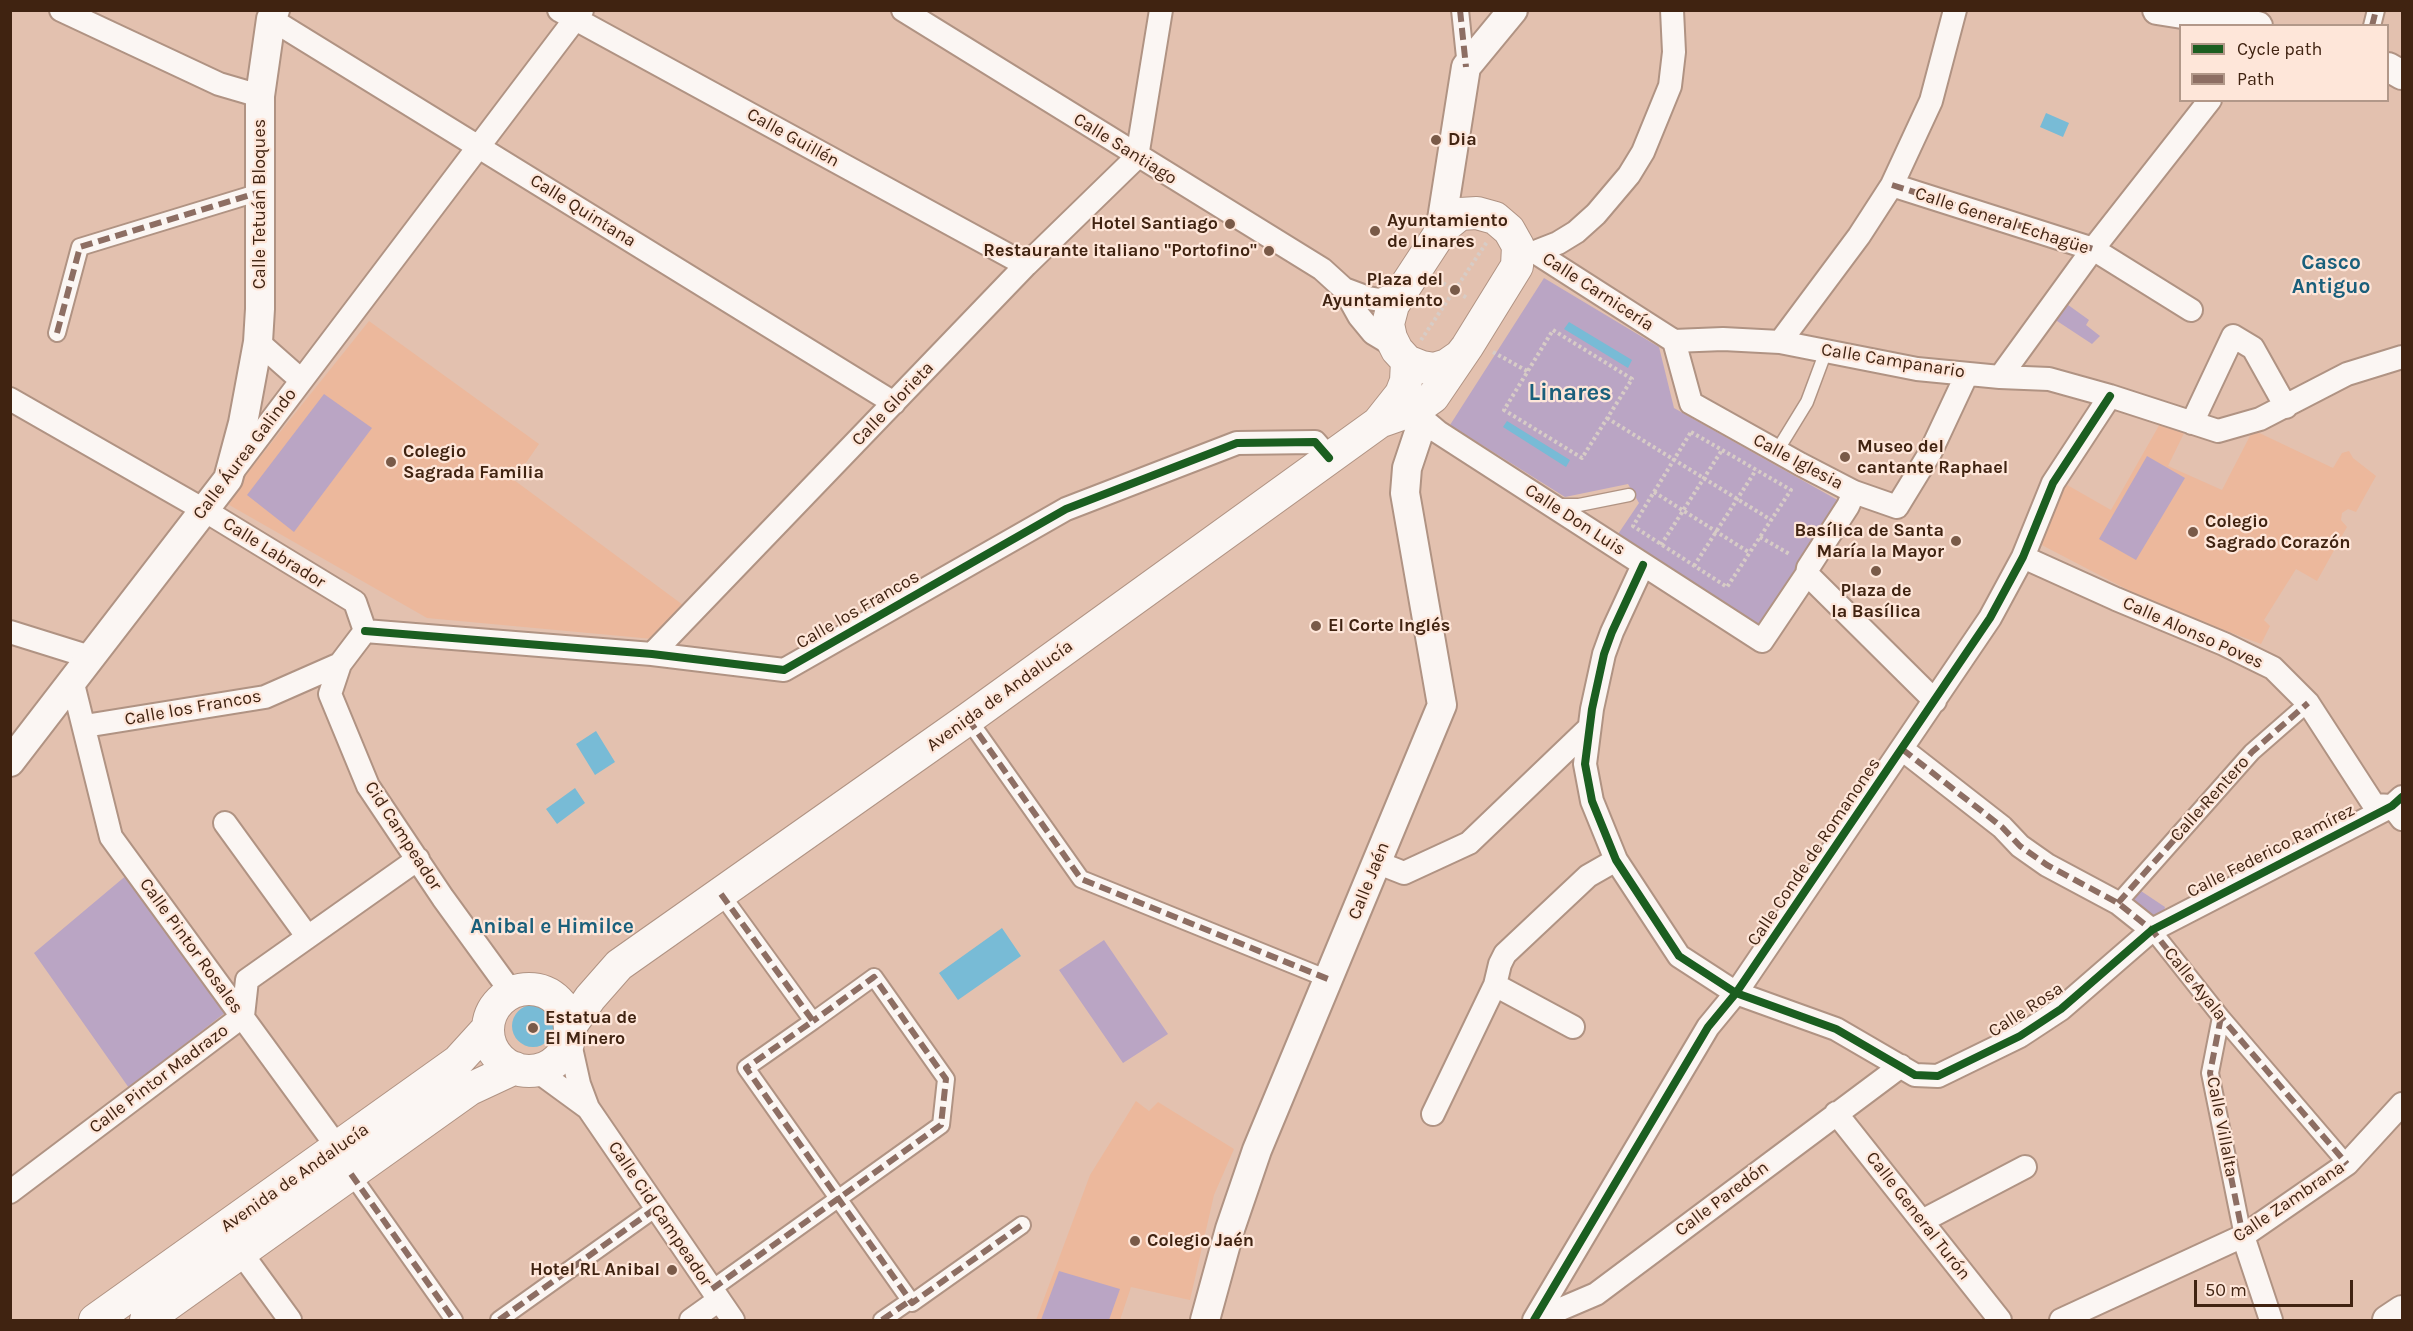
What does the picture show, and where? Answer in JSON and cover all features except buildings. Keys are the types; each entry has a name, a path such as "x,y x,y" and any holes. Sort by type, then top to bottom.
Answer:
{"main road":[{"path":"1378,423 1418,420 1426,403 1481,350 1513,274 1527,252 1500,221 1489,215 1460,214 1447,223 1440,232 1419,277 1390,312 1389,331 1406,357 1427,369 1440,368 1481,350"},
{"path":"1378,423 1401,394 1406,357"},
{"name":"Avenida de Andalucía","path":"569,1033 590,998 619,965 968,719 1378,423"},
{"name":"Avenida de Andalucía","path":"526,992 575,982 619,965"},
{"path":"526,992 550,994 561,1003 567,1014 569,1033 564,1051 555,1061 526,1069 504,1062 495,1052 488,1028 495,1007 526,992"},
{"name":"Avenida de Andalucía","path":"146,1320 242,1254 458,1061 488,1028"},
{"name":"Avenida de Andalucía","path":"95,1320 344,1161 470,1089 526,1069"}],"street":[{"path":"61,10 219,84 260,96"},
{"name":"Calle Santiago","path":"903,10 1137,157 1322,269 1344,289 1359,316 1373,333 1406,357"},
{"path":"1137,157 1161,10"},
{"path":"1440,232 1466,67 1460,10"},
{"path":"1466,67 1513,10"},
{"path":"1527,252 1558,243 1576,232 1596,214 1629,176 1643,152 1670,86 1674,52 1672,10"},
{"path":"1780,342 1858,236 1892,185 1931,101 1955,10"},
{"path":"2157,10 2248,24"},
{"name":"Calle Áurea Galindo","path":"10,762 480,147 572,14"},
{"name":"Calle Guillén","path":"572,14 1026,265"},
{"name":"Calle Tetuán Bloques","path":"228,478 245,413 258,342 260,96 273,15"},
{"name":"Calle Quintana","path":"273,15 480,147 894,403"},
{"path":"2389,68 2403,75"},
{"path":"2000,377 2093,249 2208,102"},
{"name":"Calle Glorieta","path":"652,654 1026,265 1137,157"},
{"name":"Calle General Echagüe","path":"1892,185 2093,249 2191,310"},
{"path":"57,333 80,247 260,192"},
{"name":"Calle Carnicería","path":"1527,252 1674,341"},
{"name":"Calle Santiago","path":"1344,289 1380,300 1419,277"},
{"path":"2192,423 2233,336 2253,348 2286,406"},
{"name":"Calle Campanario","path":"1674,341 1723,339 1780,342 1917,369 2049,379 2218,431 2260,419 2347,374 2403,357"},
{"name":"Calle Iglesia","path":"1674,341 1691,403 1854,492 1897,507 1930,453 1967,374"},
{"path":"258,342 301,380"},
{"path":"1406,357 1418,420"},
{"name":"Calle Conde de Romanones","path":"1535,1320 1708,1027 1736,993 1990,618 2023,557 2053,483 2110,396"},
{"name":"Calle Labrador","path":"10,399 204,510 355,602 365,631"},
{"name":"Calle Don Luis","path":"1418,420 1425,421 1438,432 1762,640 1808,571 1848,506 1854,492"},
{"name":"Calle Jaén","path":"1206,1320 1230,1228 1257,1150 1442,705 1405,493 1407,468 1418,420"},
{"name":"Calle los Francos","path":"85,726 265,697 340,664 365,631 652,654 784,669 1066,509 1237,443 1315,442 1329,458"},
{"name":"Calle Alonso Poves","path":"2023,557 2224,644 2273,668 2308,703 2374,805 2399,807"},
{"name":"Calle Rosa","path":"1643,565 1604,654 1588,729 1585,764 1588,787 1602,831 1616,860 1679,956 1736,993 1836,1029 1915,1075 1938,1076 2020,1036 2061,1009 2152,930"},
{"path":"1808,571 1935,701"},
{"path":"10,632 90,657"},
{"name":"Cid Campeador","path":"340,664 330,694 368,786 418,859 526,992"},
{"name":"Calle Pintor Rosales","path":"72,680 111,837 243,1016 344,1161"},
{"name":"Calle Rentero","path":"2118,903 2252,752 2308,703"},
{"path":"968,719 1081,879 1328,979"},
{"path":"1376,861 1404,873 1469,843 1588,729"},
{"name":"Calle Ayala","path":"1902,749 2002,827 2020,846 2048,866 2118,903 2152,930 2221,1017 2347,1164"},
{"name":"Calle Federico Ramírez","path":"2152,930 2399,807"},
{"path":"225,823 307,936"},
{"name":"Calle Pintor Madrazo","path":"12,1186 243,1016 247,980 418,859"},
{"path":"1433,1114 1495,985 1505,954 1588,876 1616,860"},
{"path":"720,894 813,1021"},
{"path":"691,1320 715,1295 839,1198 941,1125 946,1079 874,977 746,1068 839,1198 910,1300"},
{"path":"1495,985 1573,1027"},
{"name":"Calle Villalta","path":"2221,1017 2210,1073 2243,1236"},
{"name":"Calle Cid Campeador","path":"569,1033 579,1084 588,1108 734,1320"},
{"name":"Calle Paredón","path":"1535,1320 1596,1294 1901,1066"},
{"name":"Calle Cid Campeador","path":"526,1069 588,1108"},
{"name":"Calle Zambrana","path":"2061,1320 2243,1236 2347,1164 2403,1104"},
{"name":"Calle General Turón","path":"1836,1113 2000,1320"},
{"name":"Avenida de Andalucía","path":"344,1161 454,1320"},
{"path":"1922,1221 2025,1167"},
{"path":"499,1320 656,1208"},
{"path":"882,1320 910,1300 912,1302 1022,1225"},
{"path":"2243,1236 2271,1320"},
{"path":"242,1254 290,1320"},
{"path":"2387,1320 2403,1310"}],"lane":[{"path":"1777,451 1807,402 1826,351"},
{"path":"1555,506 1579,505 1629,495"}],"path":[{"path":"1406,357 1493,233"},
{"path":"1419,277 1454,290 1472,301"},
{"path":"1553,330 1632,379 1582,458 1504,410 1527,371 1553,330"},
{"path":"1481,350 1527,371"},
{"path":"1607,418 1771,520"},
{"path":"1691,432 1791,490 1728,587 1633,526 1674,460 1691,432"},
{"path":"1661,544 1722,450"},
{"path":"1694,566 1756,470"},
{"path":"1654,492 1750,553"},
{"path":"1760,537 1808,571"}],"shaded area":[{"path":"1544,278 1659,347 1674,408 1841,502 1761,631 1614,540 1639,503 1628,484 1565,497 1450,425"},
{"path":"2064,302 2089,320 2086,325 2100,336 2092,344 2054,319"},
{"name":"Colegio Sagrada Familia","path":"369,321 539,444 514,480 683,605 653,639 427,618 224,502"},
{"path":"324,394 372,428 294,532 247,495"},
{"name":"Colegio Sagrado Corazón","path":"2161,422 2186,429 2168,466 2222,490 2253,430 2333,468 2342,453 2349,451 2353,458 2376,476 2356,512 2348,509 2342,513 2341,520 2347,527 2317,581 2296,569 2264,620 2270,626 2261,644 2155,604 2036,542 2062,482 2111,510"},
{"path":"2147,456 2185,478 2136,560 2099,539"},
{"path":"128,874 226,1012 129,1088 34,953"},
{"path":"2135,887 2165,907 2163,915 2146,923 2128,911"},
{"path":"1104,940 1168,1034 1123,1063 1059,970"},
{"name":"Colegio Jaén","path":"1136,1101 1149,1111 1158,1102 1234,1149 1214,1195 1190,1300 1131,1287 1120,1320 1036,1320 1090,1175"},
{"path":"1059,1271 1120,1289 1109,1320 1041,1320"}],"water":[{"path":"2046,113 2069,123 2063,137 2040,127"},
{"path":"1569,322 1632,360 1628,368 1564,329"},
{"path":"1507,421 1570,460 1566,467 1503,427"},
{"path":"596,731 615,762 595,775 576,744"},
{"path":"575,788 585,803 557,824 546,809"},
{"path":"1002,928 1021,956 958,1000 939,973"},
{"path":"533,1005 541,1006 548,1011 553,1018 553,1034 548,1041 541,1046 533,1047 525,1046 518,1041 513,1034 512,1026 513,1018 518,1011 525,1006"}],"marked path":[{"path":"1460,10 1466,67"},
{"path":"2372,24 2376,10"},
{"path":"1892,185 2093,249"},
{"path":"57,333 80,247 260,192"},
{"path":"2118,903 2252,752 2308,703"},
{"path":"968,719 1081,879 1328,979"},
{"path":"1902,749 2002,827 2020,846 2047,865 2118,903 2152,930 2221,1017 2347,1164"},
{"path":"721,894 813,1021 746,1068 912,1303 1022,1225"},
{"path":"712,1289 941,1125 946,1079 874,977 813,1021"},
{"path":"2221,1017 2210,1073 2243,1236"},
{"path":"351,1174 454,1320"},
{"path":"499,1320 656,1208"},
{"path":"882,1320 911,1300"}],"cycle path":[{"path":"1534,1320 1708,1027 1736,993 1990,618 2023,557 2053,483 2110,396"},
{"path":"365,631 652,654 784,670 1066,509 1237,443 1315,442 1329,458"},
{"path":"1643,565 1604,654 1592,709 1585,764 1592,801 1616,860 1679,956 1736,993 1836,1029 1915,1075 1938,1076 2020,1036 2061,1009 2152,930 2392,806 2402,797"}],"place":[{"name":"Dia","path":"1436,140"},
{"name":"Hotel Santiago","path":"1230,224"},
{"name":"Ayuntamiento de Linares","path":"1375,231"},
{"name":"Restaurante italiano \"Portofino\"","path":"1269,251"},
{"name":"Plaza del Ayuntamiento","path":"1455,290"},
{"name":"Museo del cantante Raphael","path":"1845,457"},
{"name":"Colegio Sagrada Familia","path":"391,462"},
{"name":"Colegio Sagrado Corazón","path":"2193,532"},
{"name":"Basílica de Santa María la Mayor","path":"1956,541"},
{"name":"Plaza de la Basílica","path":"1876,571"},
{"name":"El Corte Inglés","path":"1316,626"},
{"name":"Estatua de El Minero","path":"533,1028"},
{"name":"Colegio Jaén","path":"1135,1241"},
{"name":"Hotel RL Anibal","path":"672,1270"}],"district":[{"name":"Casco Antiguo","path":"2331,275"},
{"name":"Linares","path":"1570,393"},
{"name":"Anibal e Himilce","path":"552,927"}]}
